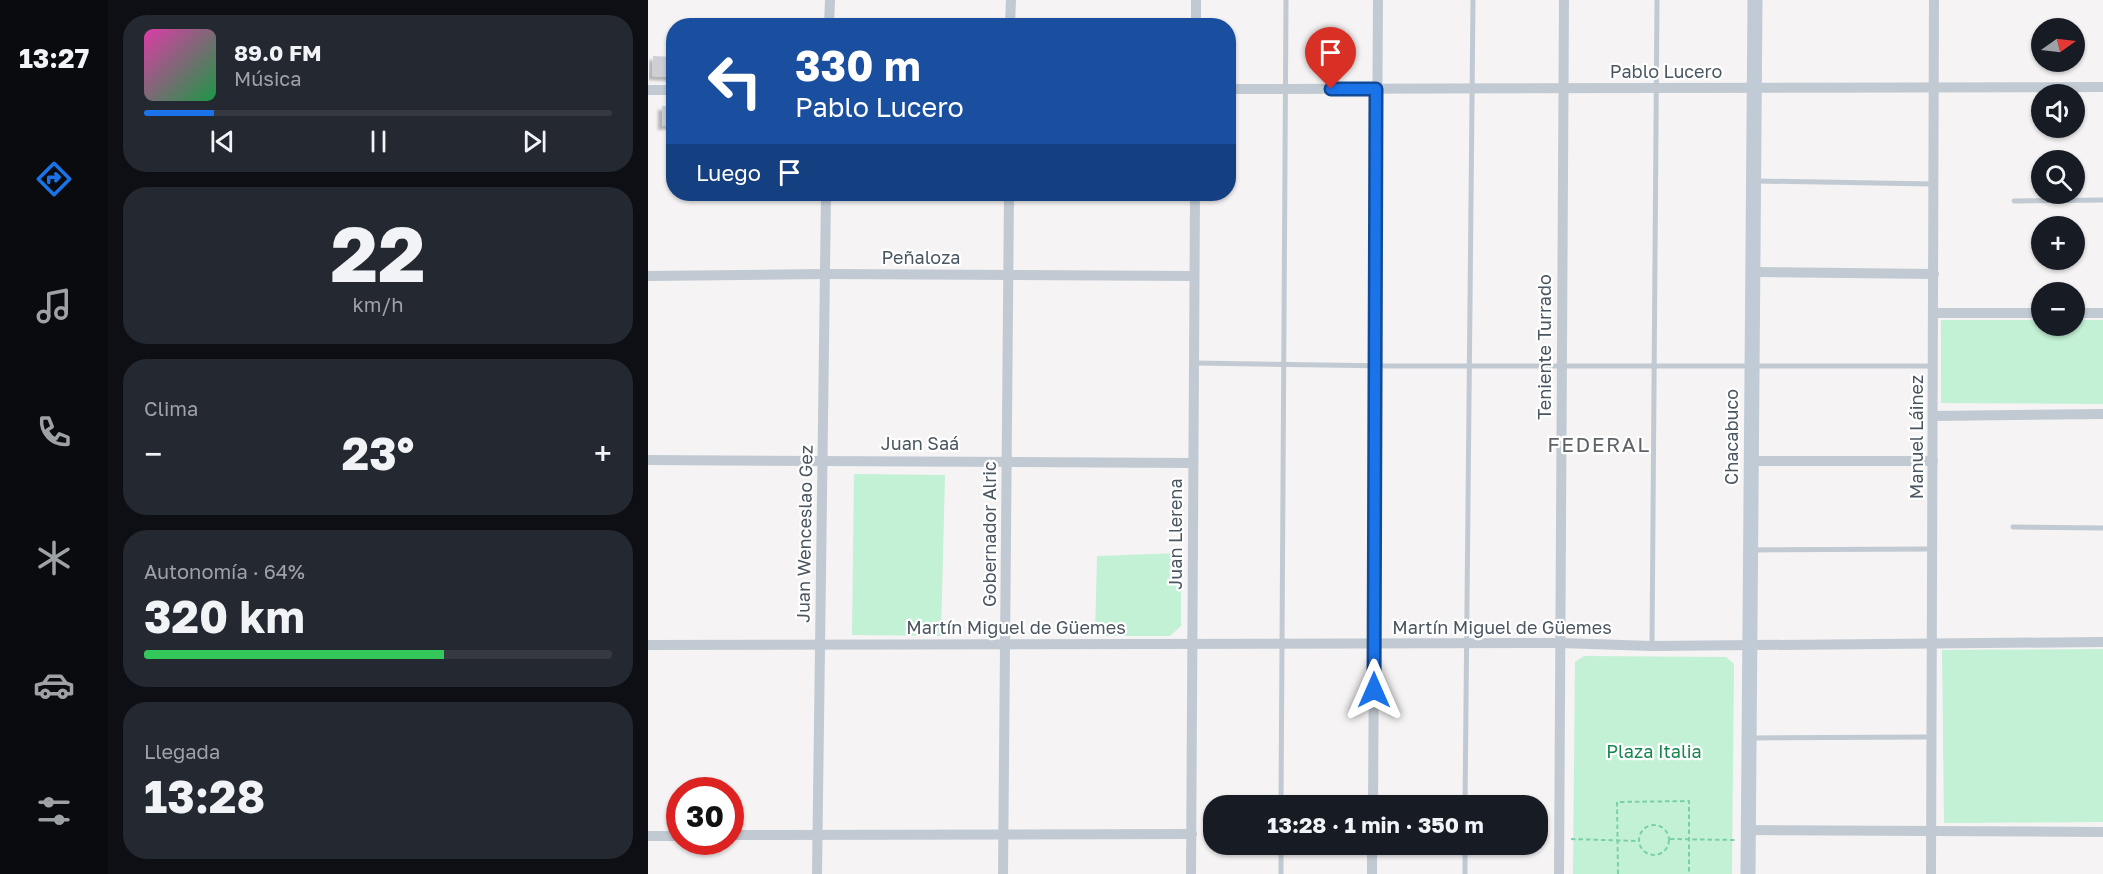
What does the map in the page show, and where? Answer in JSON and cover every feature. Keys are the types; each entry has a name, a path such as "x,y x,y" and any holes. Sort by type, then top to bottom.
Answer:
{"main road":[{"name":"Chacabuco","path":"1748,874 1755,0"}],"street":[{"path":"829,18 830,0"},
{"path":"1010,18 1011,0"},
{"path":"1196,0 1196,18"},
{"path":"1373,795 1378,0"},
{"name":"Teniente Turrado","path":"1559,874 1564,0"},
{"name":"Manuel Láinez","path":"1931,874 1934,0"},
{"name":"Pablo Lucero","path":"1236,89 2103,87"},
{"path":"648,90 666,90"},
{"name":"Juan Wenceslao Gez","path":"818,874 826,201"},
{"name":"Gobernador Alric","path":"1003,874 1009,201"},
{"name":"Juan Llerena","path":"1191,874 1195,201"},
{"path":"1753,272 1934,274"},
{"name":"Peñaloza","path":"648,276 824,274 1194,276"},
{"path":"1934,313 2031,313"},
{"path":"2085,313 2103,313"},
{"path":"1933,416 2103,414"},
{"name":"Juan Saá","path":"648,460 1007,460 1192,464"},
{"path":"1751,461 1933,461"},
{"name":"Martín Miguel de Güemes","path":"648,645 1560,643 1749,646 2103,642"},
{"path":"1749,835 1931,831 2103,832"},
{"path":"744,835 1192,834"},
{"path":"648,836 666,836"},
{"path":"1372,855 1372,874"}],"lane":[{"path":"1281,795 1286,0"},
{"path":"1465,795 1473,0"},
{"path":"1652,646 1657,0"},
{"path":"1754,181 1934,184"},
{"path":"2014,201 2103,200"},
{"path":"1193,363 1375,366 1934,366"},
{"path":"2013,527 2103,528"},
{"path":"1751,550 1933,549"},
{"path":"1749,738 1932,737"},
{"path":"1281,855 1281,874"},
{"path":"1465,855 1465,874"}],"path":[{"path":"1618,874 1617,802 1689,801 1689,874"},
{"path":"1653,825 1662,827 1669,839 1666,849 1652,855 1643,851 1639,841 1641,832 1653,825"},
{"path":"1669,839 1749,835"},
{"path":"1559,840 1639,841"}],"green space":[{"path":"1941,320 2031,320 2031,336 2085,336 2085,320 2103,320 2103,404 1941,403"},
{"path":"854,474 945,475 941,636 852,635"},
{"path":"1181,553 1181,626 1170,636 1095,636 1097,556"},
{"path":"2103,649 2103,822 1944,823 1942,650"},
{"name":"Plaza Italia","path":"1584,656 1726,657 1734,664 1732,874 1573,874 1575,662"}],"building":[{"path":"653,56 666,57 666,77 652,76"},
{"path":"662,106 666,106 666,126 662,126"}],"district":[{"name":"FEDERAL","path":"1599,445"}],"route":[{"path":"1331,89 1376,89 1374,690"}]}
